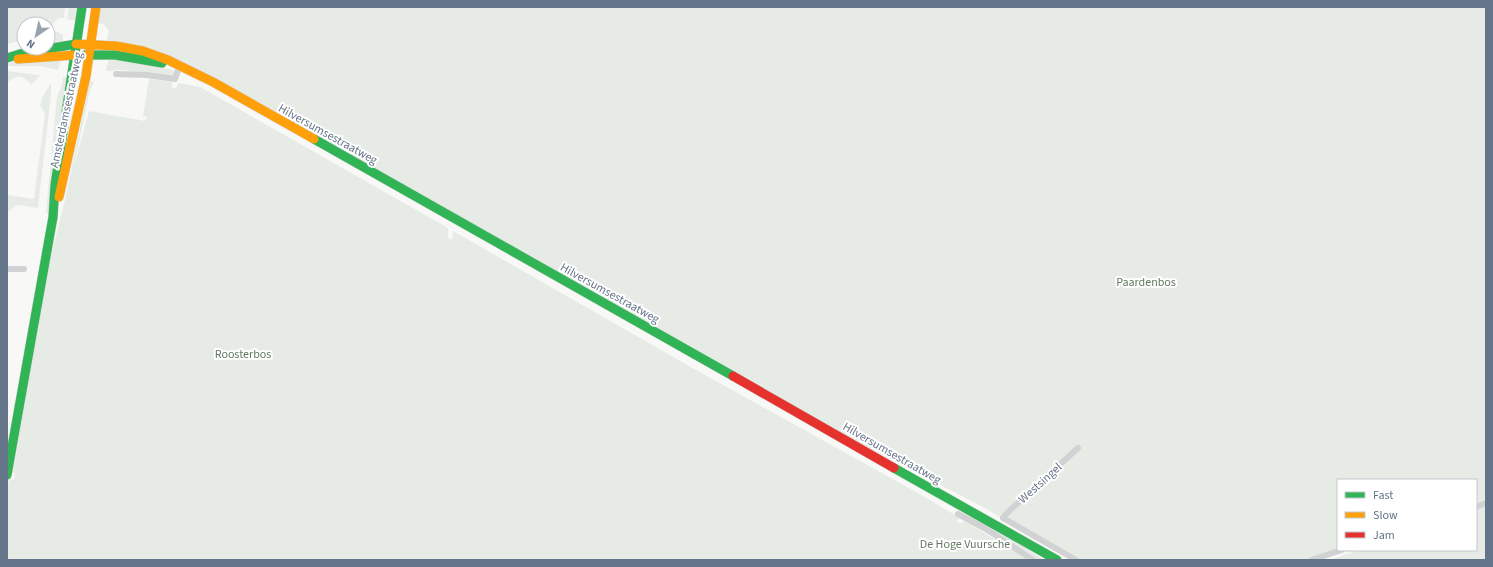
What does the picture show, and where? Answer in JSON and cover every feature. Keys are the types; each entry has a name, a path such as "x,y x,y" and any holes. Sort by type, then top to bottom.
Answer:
{"main road":[{"name":"Amsterdamsestraatweg","path":"53,217 55,185 82,7"},
{"name":"Amsterdamsestraatweg","path":"7,476 53,217 62,186 90,55 96,7"},
{"name":"Hilversumsestraatweg","path":"7,58 23,53 76,44 92,43 132,49 152,54 205,79 1057,560"},
{"name":"Hilversumsestraatweg","path":"7,58 74,55 131,57 179,67"},
{"name":"Hilversumsestraatweg","path":"1002,530 1047,560"}],"street":[{"path":"116,74 175,79 179,67"},
{"path":"7,268 24,269"},
{"name":"Westsingel","path":"1076,560 1003,518 1006,513 1078,448"},
{"path":"958,514 986,529 1033,560"},
{"path":"1311,560 1339,551"}],"green space":[{"path":"7,7 65,7 64,18 58,18 56,20 56,16 16,16 16,42 7,44"},
{"path":"69,7 77,7 75,21 67,19"},
{"name":"Paardenbos","path":"101,7 1486,7 1486,500 1477,504 1477,479 1337,479 1337,550 1315,560 1074,560 983,507 797,411 197,71 107,40 109,30 103,24 97,23"},
{"path":"56,31 63,35 63,44 56,45"},
{"path":"61,59 58,70 40,66 7,66 7,63"},
{"path":"109,59 139,62 177,71 175,76 120,70 107,71 106,69"},
{"path":"7,71 40,75 31,85 28,81 19,76 13,78 7,83"},
{"path":"63,77 68,78 49,213 46,213 57,97 62,85"},
{"name":"Roosterbos","path":"149,79 173,82 171,87 176,89 178,83 200,87 448,228 448,237 452,240 453,231 696,370 916,492 960,518 956,521 961,523 965,521 1028,560 7,560 7,489 9,479 14,480 15,473 13,472 45,280 65,200 90,81 94,82 90,90 74,166 89,111 145,121 147,117 143,116"},
{"path":"51,83 51,95 38,208 19,205 15,206 7,213 7,195 34,199 45,114 40,105 43,96"},
{"path":"1486,506 1486,560 1330,560 1355,551 1477,551 1477,510"},
{"path":"970,515 1020,544 1044,560 1037,560 969,517"}],"traffic: fast":[{"path":"7,475 53,217 55,185 82,7"},
{"path":"7,58 23,53 76,44"},
{"path":"85,55 115,55 162,63"},
{"path":"314,139 733,376"},
{"path":"894,468 1057,560"}],"traffic: slow":[{"path":"59,197 86,76 96,7"},
{"path":"76,44 116,46 143,51 168,60 213,82 314,139"},
{"path":"18,59 75,55"}],"traffic: jam":[{"path":"733,376 894,468"}],"park label":[{"name":"De Hoge Vuursche","path":"965,544"}]}
